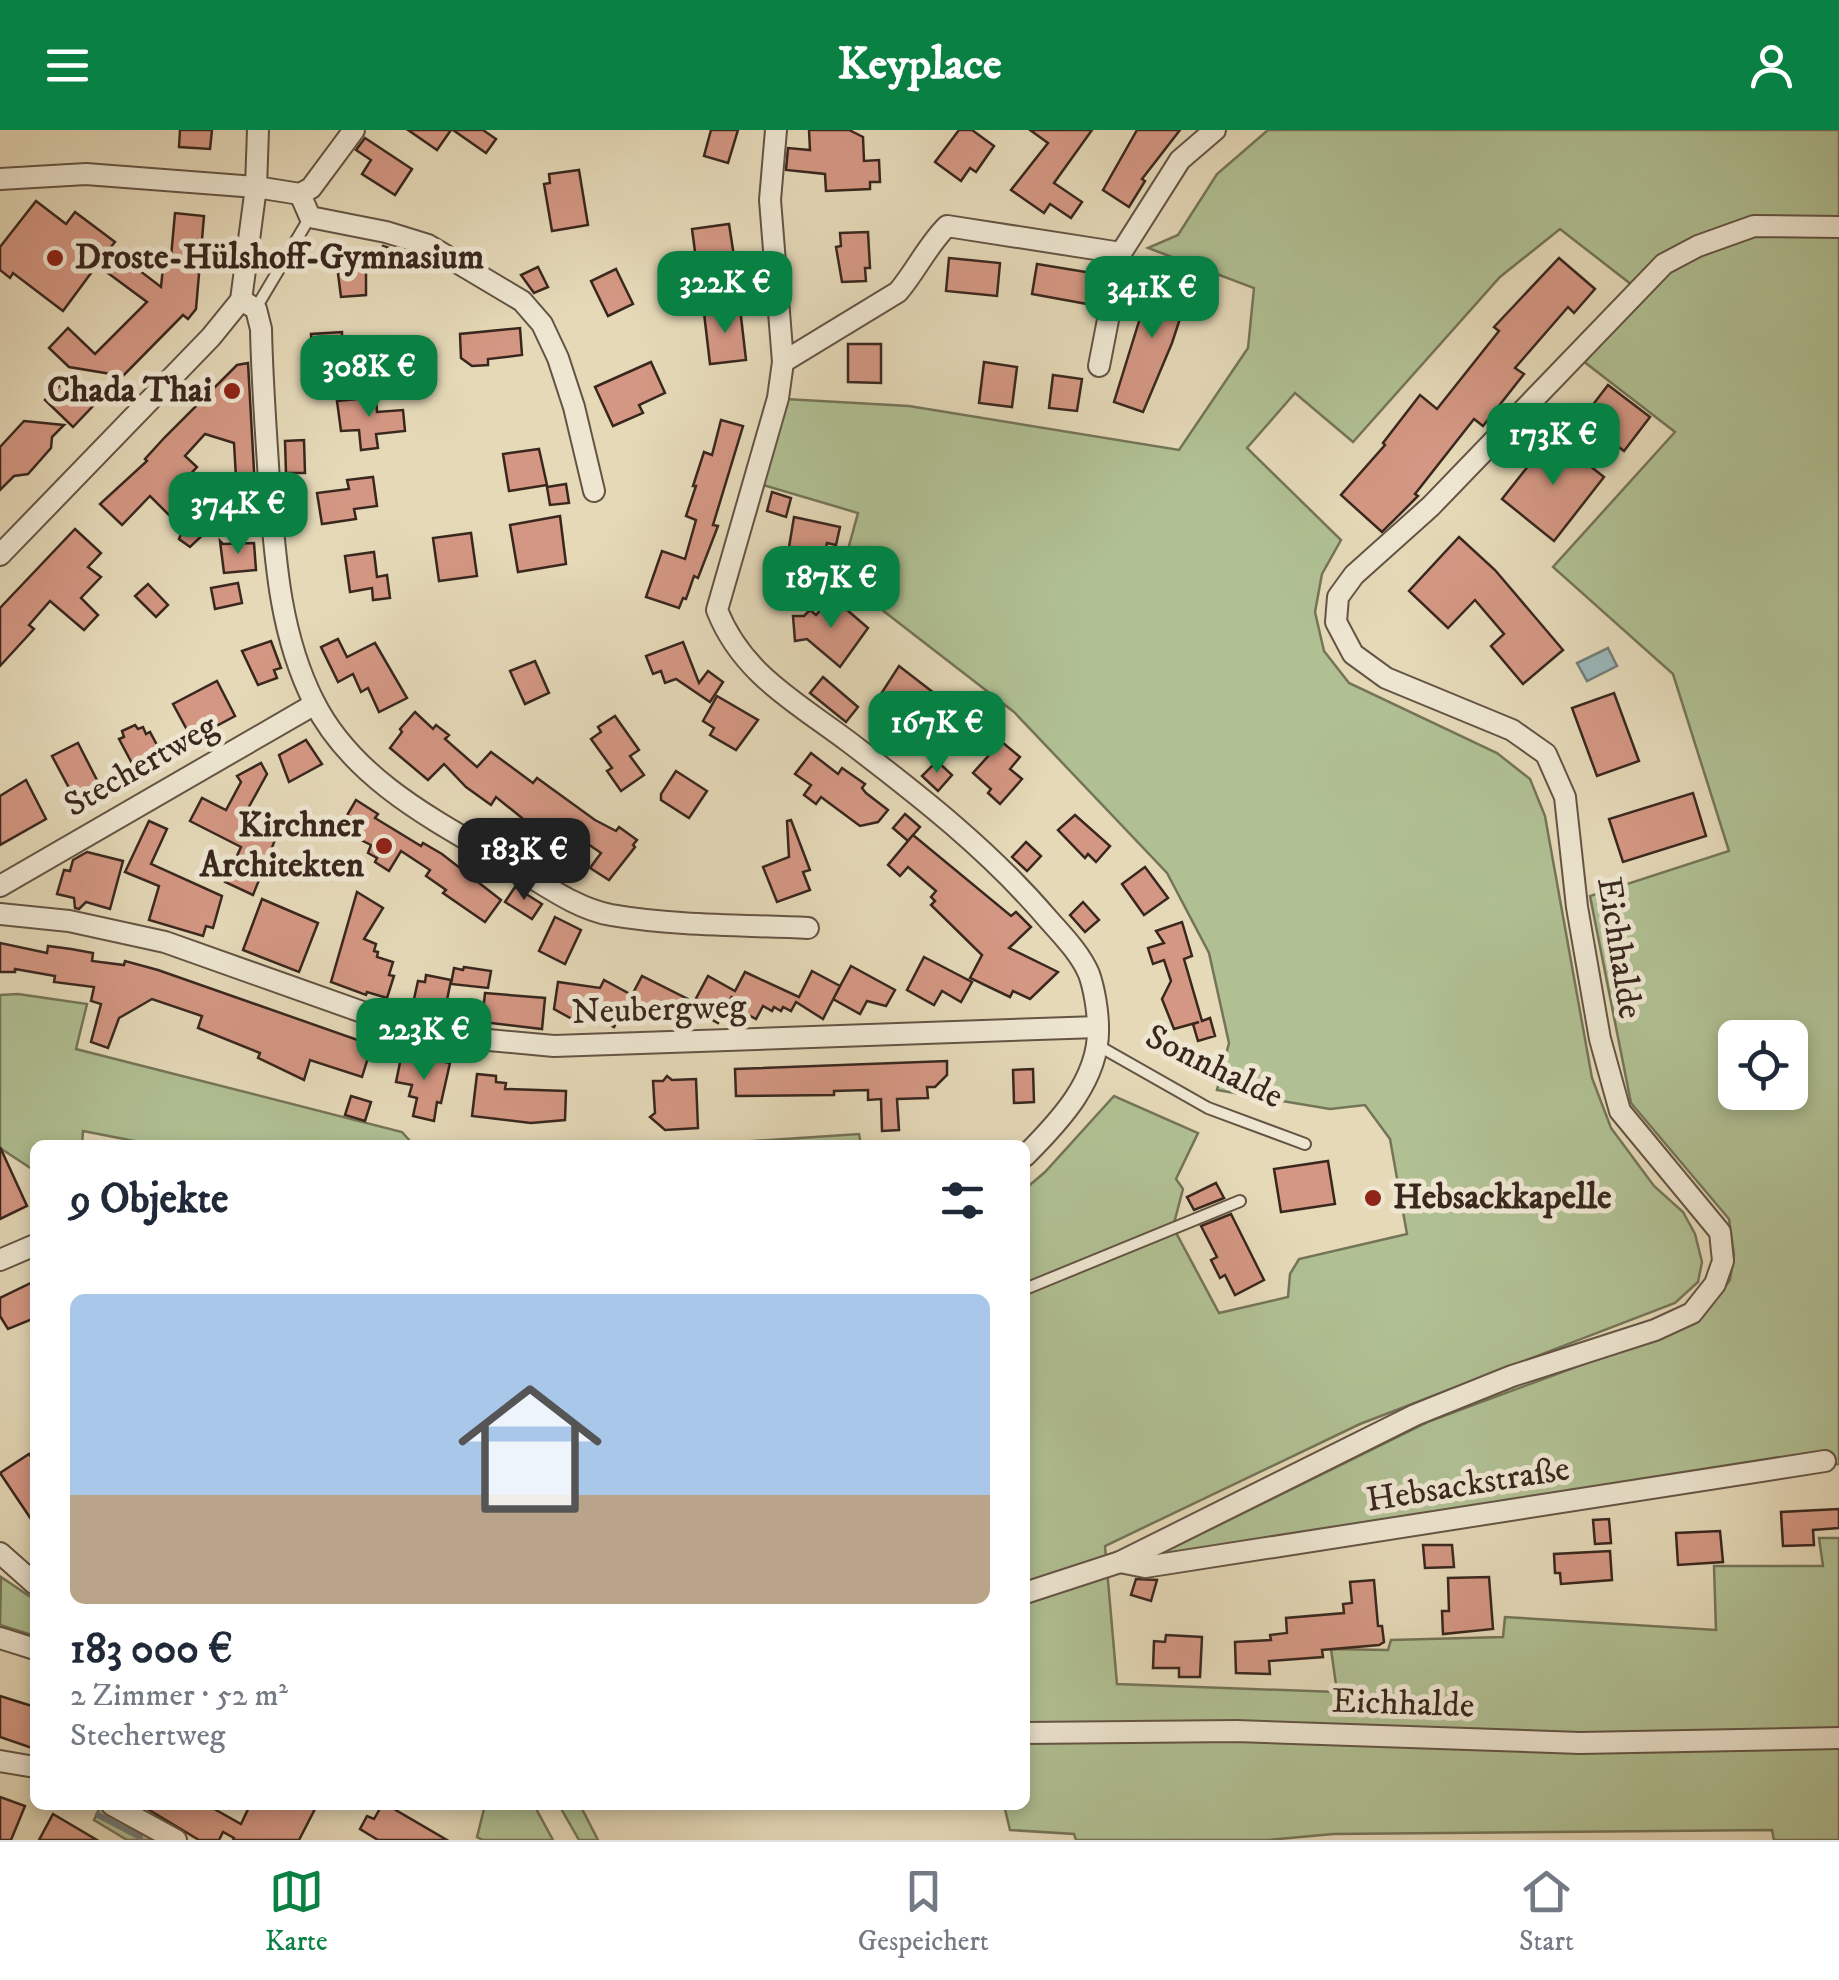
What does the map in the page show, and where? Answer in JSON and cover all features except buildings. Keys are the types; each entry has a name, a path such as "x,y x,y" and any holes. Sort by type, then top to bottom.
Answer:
{"street":[{"path":"258,130 248,305 261,330 277,583 295,656 314,704 356,759 382,784 430,817 568,898 607,914 808,928"},
{"path":"0,179 86,174 300,194 310,188 354,130"},
{"name":"Sonnhalde","path":"776,130 770,200 783,362 778,398 717,610 728,637 754,671 912,790 1012,876 1090,975 1097,1036 1076,1097 1058,1123 1030,1151"},
{"path":"1099,366 1121,253 1180,160 1215,130"},
{"path":"300,194 310,217 428,245 522,300 542,324 558,358 594,491"},
{"path":"783,362 898,292 947,226 1121,253"},
{"name":"Eichhalde","path":"1030,1591 1120,1562 1415,1415 1512,1376 1655,1330 1692,1312 1716,1284 1724,1261 1720,1232 1620,1111 1597,1020 1577,907 1565,797 1546,754 1512,730 1386,678 1353,654 1336,622 1338,597 1354,576 1431,506 1664,264 1698,246 1754,226 1839,227"},
{"path":"0,556 199,350 248,305"},
{"name":"Stechertweg","path":"0,886 314,704"},
{"name":"Neubergweg","path":"0,914 69,921 134,934 396,1024 467,1038 554,1046 1097,1036"},
{"path":"0,1260 30,1247"},
{"name":"Hebsackstraße","path":"1120,1562 1145,1567 1825,1460"},
{"path":"0,1554 30,1580"},
{"path":"0,1638 30,1647"},
{"name":"Eichhalde","path":"1030,1733 1236,1731 1580,1742 1839,1738"},
{"path":"0,1760 30,1766"},
{"path":"121,1810 176,1840"}],"lane":[{"path":"248,305 286,262 310,217"},
{"name":"Sonnhalde","path":"1097,1036 1208,1108 1305,1144"},
{"path":"1030,1287 1240,1201"}],"green space":[{"path":"1268,130 1839,130 1839,1464 1152,1558 1430,1421 1698,1322 1730,1280 1734,1255 1729,1219 1631,1103 1590,896 1729,851 1673,674 1553,567 1675,432 1578,357 1641,292 1560,229 1500,277 1353,442 1295,393 1247,448 1341,540 1322,574 1315,612 1324,651 1349,683 1497,753 1530,779 1545,816 1592,1078 1611,1128 1654,1186 1683,1212 1695,1234 1702,1262 1698,1282 1675,1303 1360,1424 1105,1546 1117,1684 1337,1692 1331,1649 1388,1650 1391,1640 1503,1637 1505,1617 1716,1630 1714,1566 1823,1566 1819,1538 1839,1538 1839,1840 1774,1840 1772,1830 1076,1840 1074,1834 1010,1830 1005,1810 1030,1810 1030,1185 1114,1096 1198,1133 1176,1179 1183,1189 1173,1227 1219,1313 1288,1297 1290,1274 1299,1259 1407,1234 1390,1139 1365,1105 1330,1109 1217,1090 1229,1043 1209,953 1167,873 1014,712 855,589 847,553 858,513 763,485 786,399 909,406 1179,450 1248,348 1254,288 1148,248 1178,235 1217,174"},
{"path":"0,995 87,1004 76,1049 402,1132 409,1140 129,1140 83,1131 82,1140 30,1140 30,1168 0,1148"},
{"path":"859,1134 860,1140 768,1140"},
{"path":"1,1577 30,1597 30,1634 0,1625"},
{"path":"99,1810 115,1810 171,1840 127,1840 94,1820"},
{"path":"484,1810 537,1810 553,1840 483,1840 477,1837"},
{"path":"562,1810 583,1810 598,1840 579,1840"}],"water":[{"path":"1608,648 1617,666 1587,681 1577,663"}],"waterway":[{"path":"98,1815 140,1837"}],"place":[{"name":"Droste-Hülshoff-Gymnasium","path":"55,258"},
{"name":"Chada Thai","path":"232,391"},
{"name":"Kirchner Architekten","path":"384,846"},
{"name":"Hebsackkapelle","path":"1373,1198"}]}
